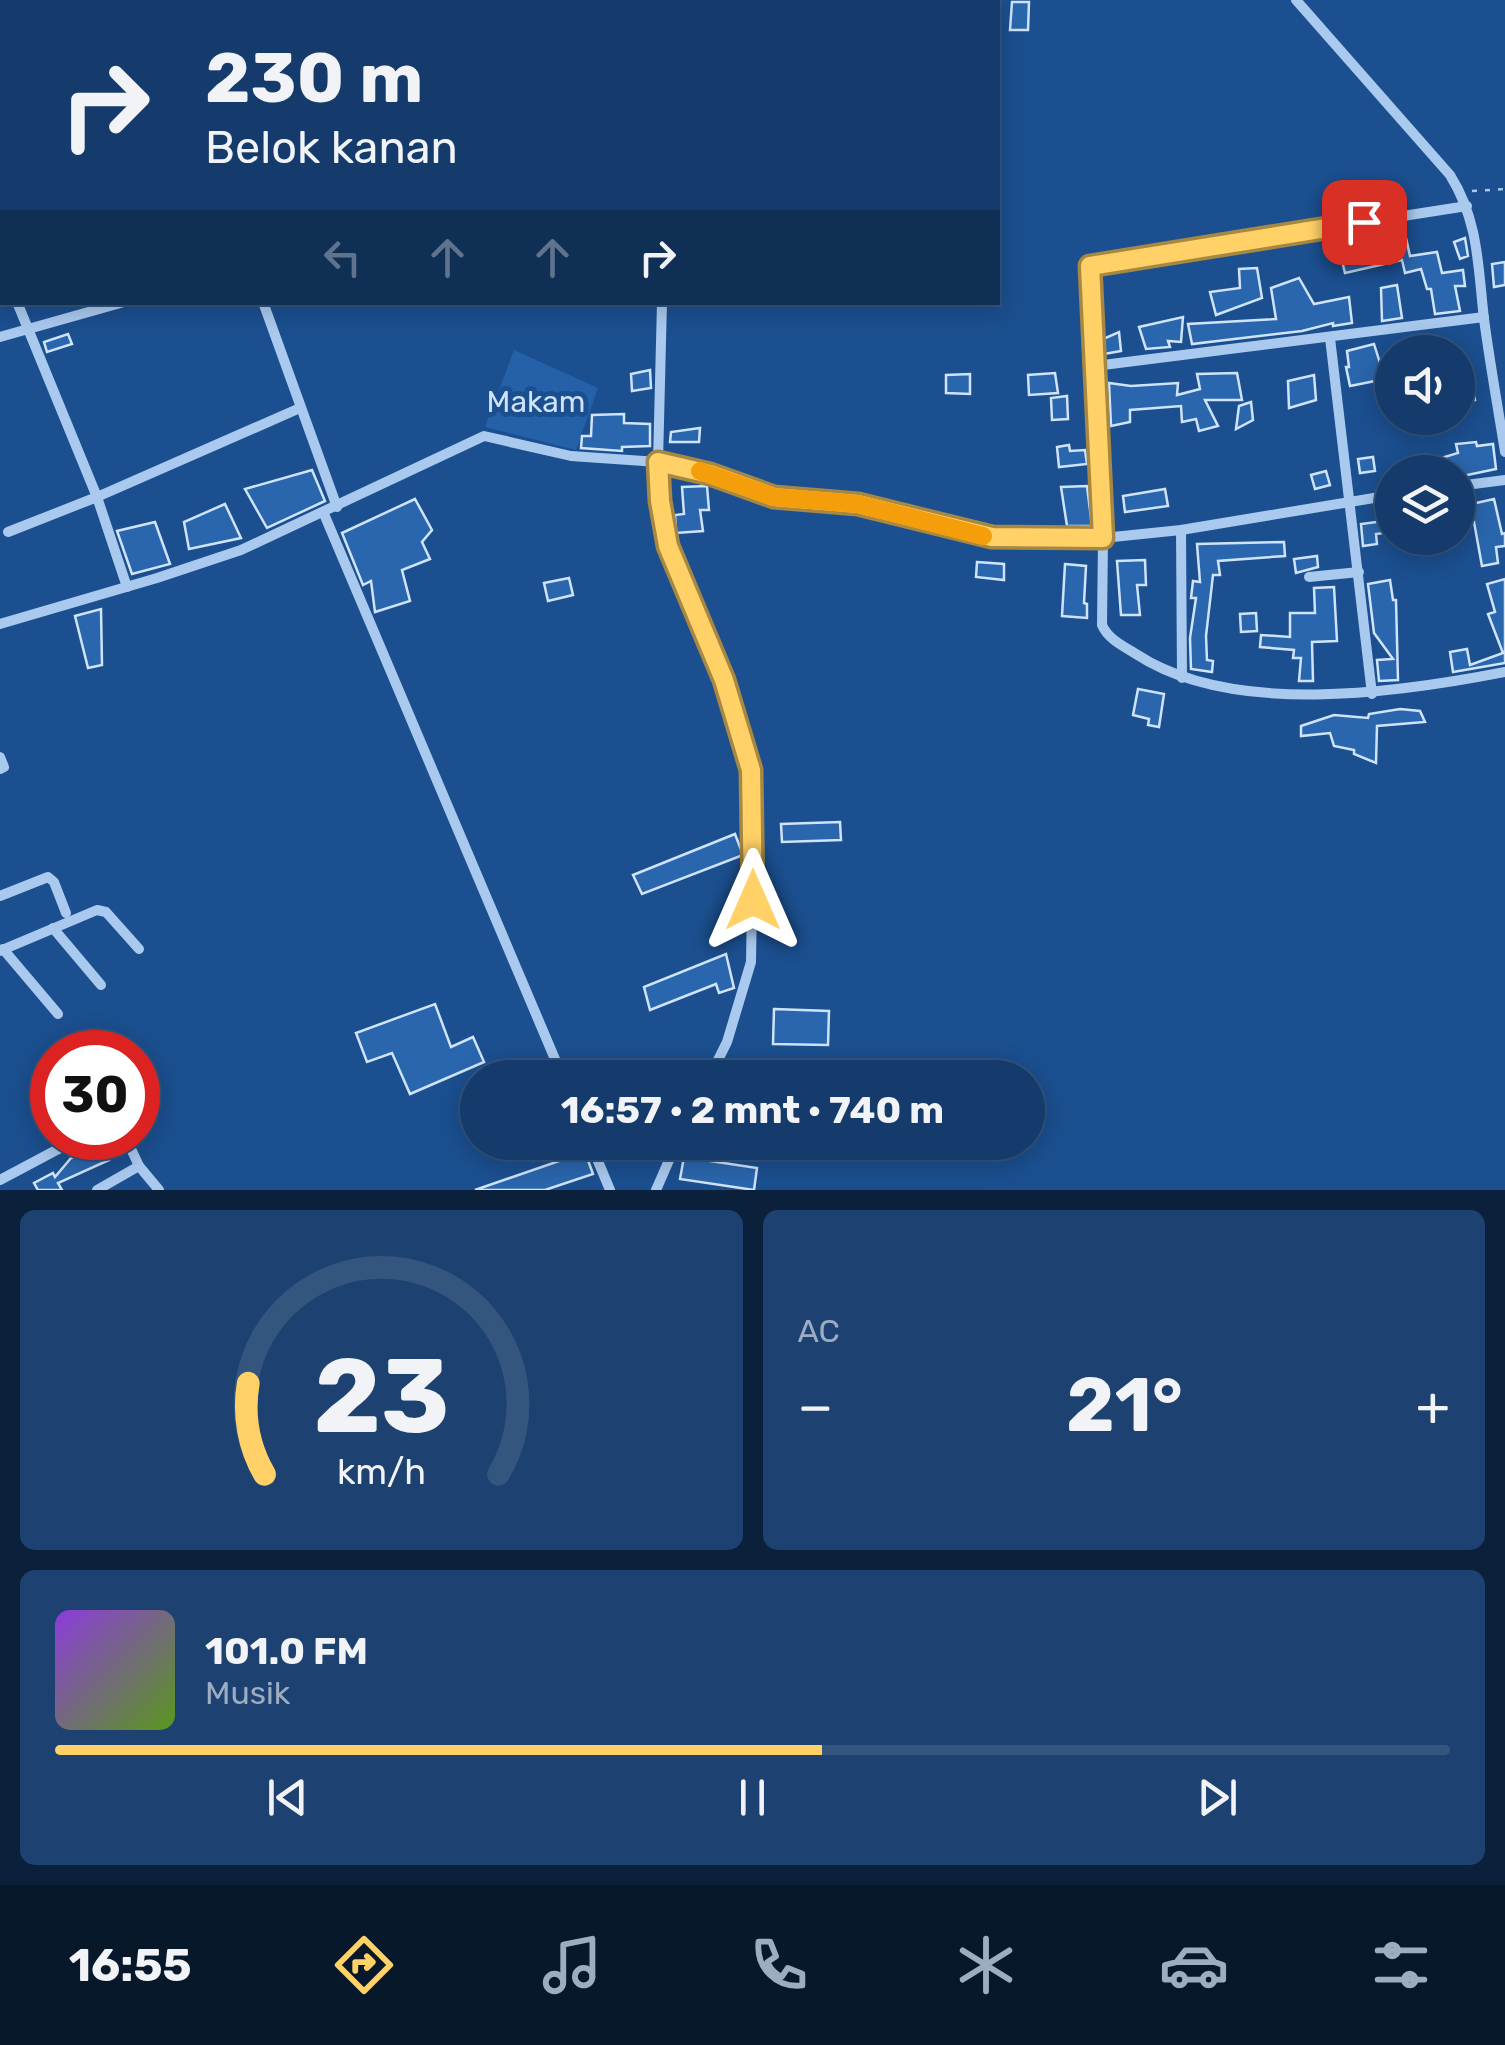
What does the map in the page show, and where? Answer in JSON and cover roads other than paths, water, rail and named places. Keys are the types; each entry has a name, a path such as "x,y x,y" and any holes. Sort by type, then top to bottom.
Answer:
{"street":[{"path":"824,0 852,0"},
{"path":"1296,0 1450,175 1467,206 1481,270 1484,317 1505,452"},
{"path":"1467,206 1090,266 1103,538 1103,628 1110,637 1149,662 1182,678 1279,692 1372,694 1505,672"},
{"path":"18,305 97,497 127,586"},
{"path":"0,337 114,305"},
{"path":"264,305 337,507"},
{"path":"662,305 658,462 668,546 724,680 751,770 751,962 718,1060"},
{"path":"1095,366 1484,317"},
{"path":"1330,338 1372,694"},
{"path":"8,532 300,408"},
{"path":"0,624 242,550 484,436 571,456 658,462 710,474 774,497 858,504 992,537 1103,538 1180,530 1375,499"},
{"path":"1475,484 1505,480"},
{"path":"324,514 554,1060"},
{"path":"1180,530 1182,678"},
{"path":"1309,577 1359,572"},
{"path":"0,756 4,767 0,769"},
{"path":"0,896 48,878 54,882 66,913"},
{"path":"58,1014 2,950 94,910 103,910 139,949"},
{"path":"53,928 101,985"},
{"path":"0,1180 38,1160"},
{"path":"136,1160 159,1190"},
{"path":"598,1160 610,1190"},
{"path":"656,1190 669,1160"},
{"path":"97,1190 139,1166"}],"park label":[{"name":"Makam","path":"536,402"}]}
